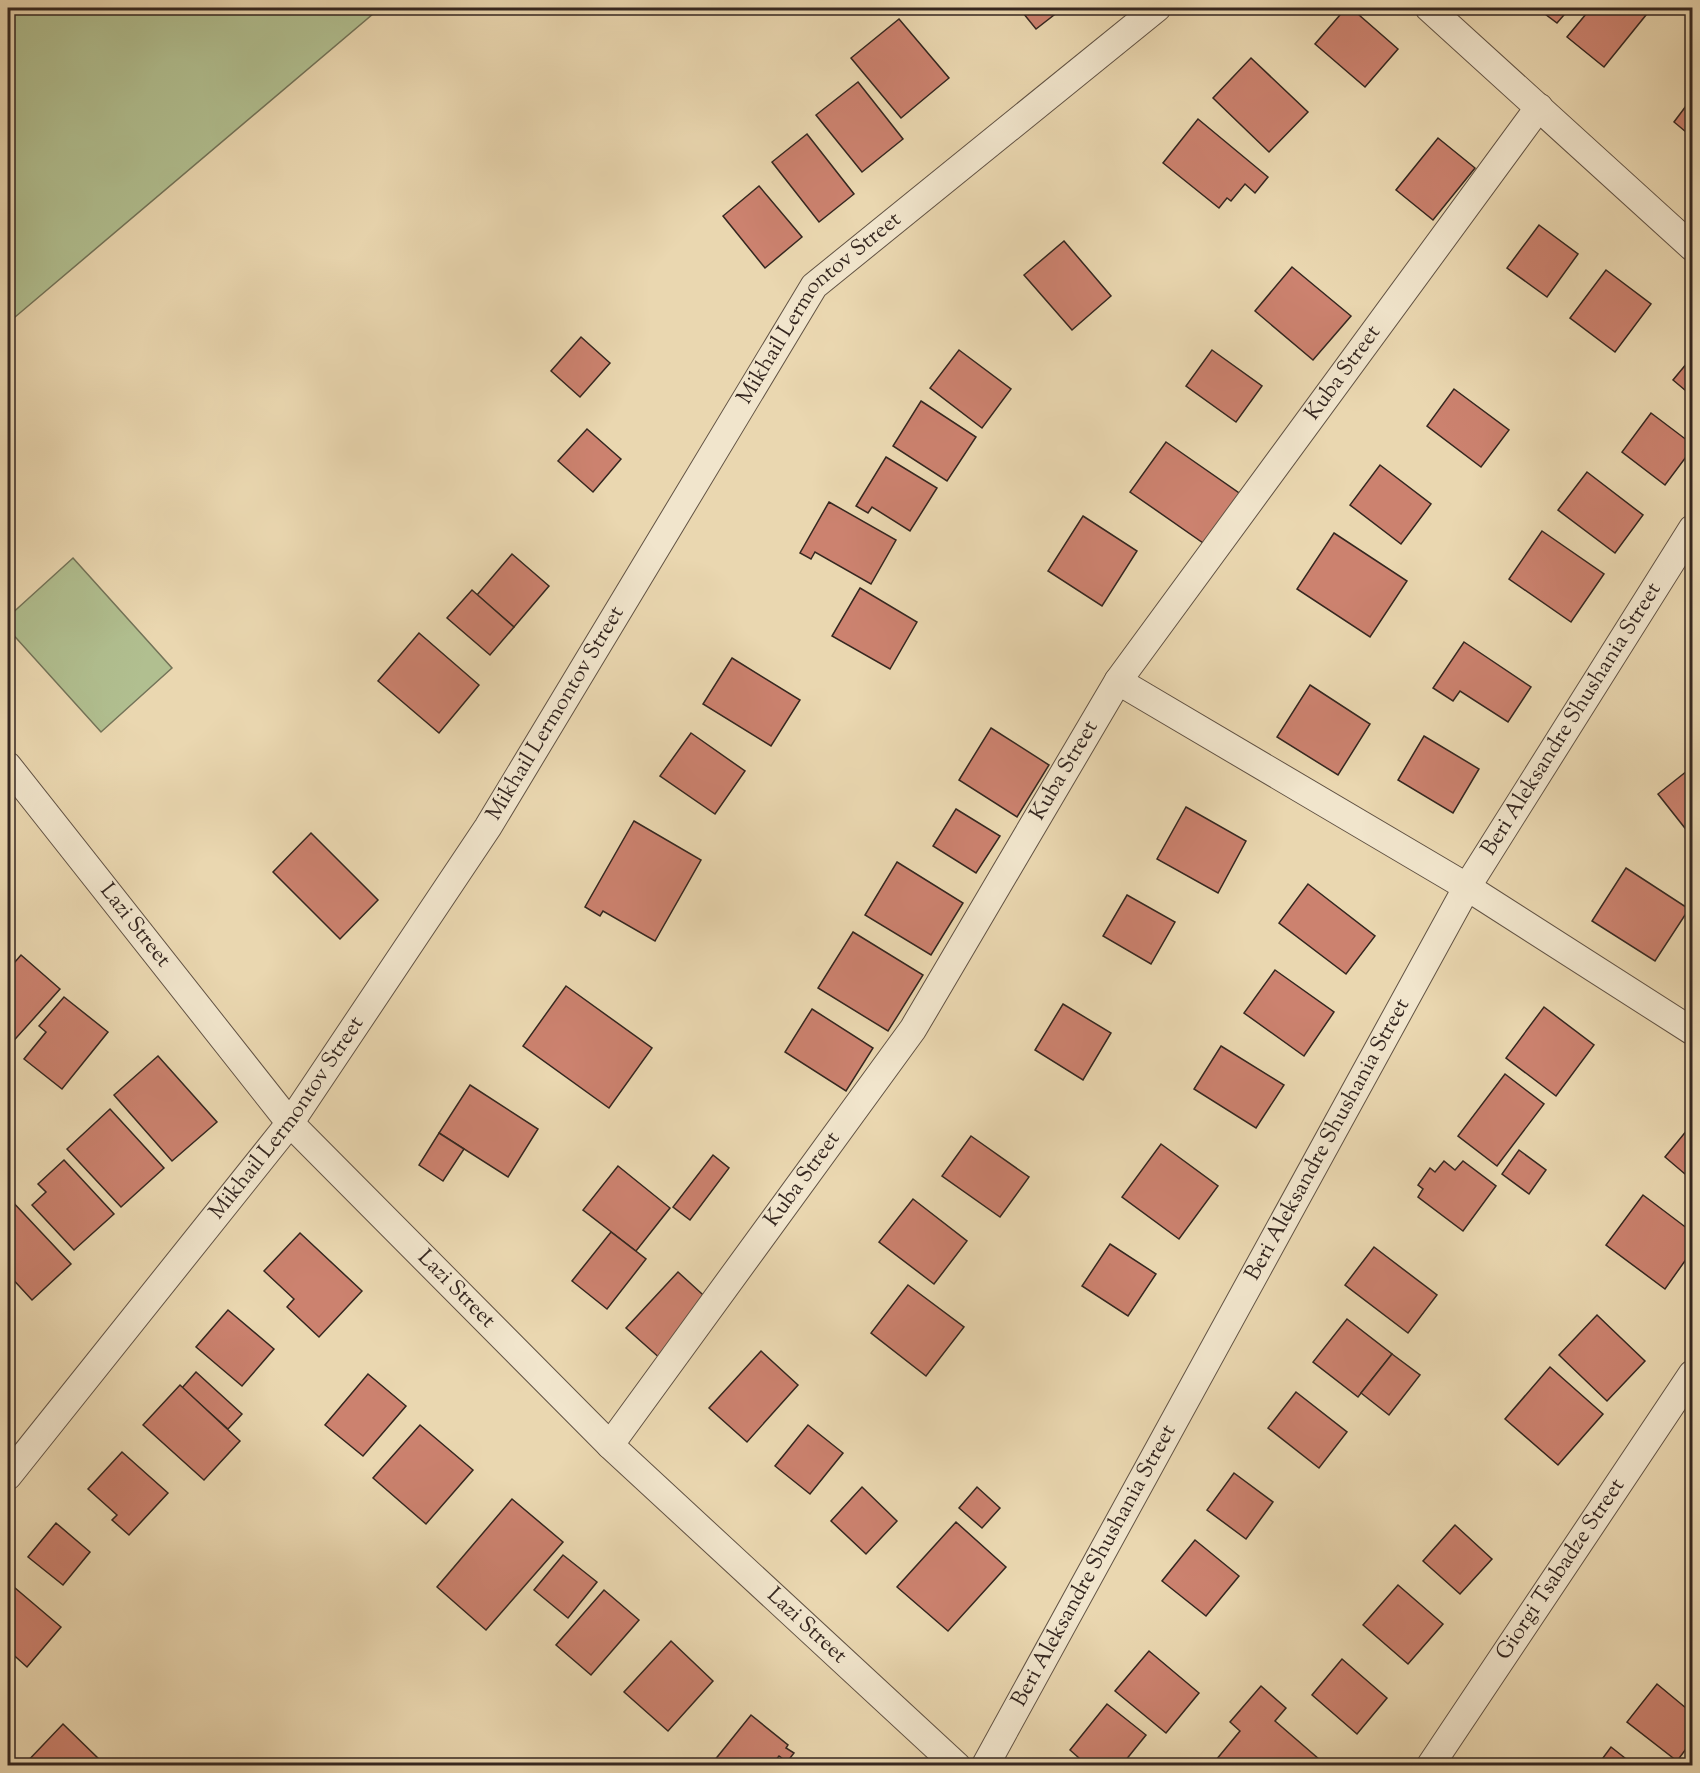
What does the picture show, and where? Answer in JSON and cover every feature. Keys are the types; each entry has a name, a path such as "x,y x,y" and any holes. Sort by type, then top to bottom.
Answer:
{"street":[{"name":"Mikhail Lermontov Street","path":"8,1476 290,1123 488,826 814,286 1157,8"},
{"path":"1429,8 1692,247"},
{"name":"Kuba Street","path":"610,1445 913,1029 1118,681 1539,107"},
{"name":"Beri Aleksandre Shushania Street","path":"985,1766 1467,887 1692,528"},
{"path":"1118,681 1467,887 1692,1031"},
{"name":"Lazi Street","path":"8,766 290,1123 610,1445 957,1766"},
{"name":"Giorgi Tsabadze Street","path":"1430,1766 1692,1374"}],"green space":[{"path":"8,8 380,8 8,323"},
{"path":"73,558 172,668 101,732 8,629 8,617"}],"building":[{"path":"1019,8 1063,8 1036,29"},
{"path":"1346,8 1351,8 1398,49 1365,87 1315,44"},
{"path":"1537,8 1570,8 1557,23"},
{"path":"1591,8 1637,8 1646,15 1604,67 1567,37"},
{"path":"899,19 949,78 901,118 851,58"},
{"path":"1251,58 1308,112 1269,152 1213,98"},
{"path":"858,82 903,139 862,172 816,115"},
{"path":"1692,98 1692,137 1674,122"},
{"path":"1198,119 1268,177 1255,193 1245,184 1231,201 1227,198 1219,208 1163,163"},
{"path":"807,134 854,194 819,222 772,162"},
{"path":"1438,138 1475,168 1433,220 1396,190"},
{"path":"759,186 802,237 765,268 723,216"},
{"path":"1539,225 1578,254 1547,297 1507,268"},
{"path":"1064,241 1111,296 1072,330 1024,275"},
{"path":"1292,267 1351,316 1313,360 1255,311"},
{"path":"1606,270 1651,304 1615,352 1570,318"},
{"path":"581,337 610,363 580,397 551,371"},
{"path":"959,350 1011,389 982,428 930,388"},
{"path":"1212,350 1262,386 1236,422 1186,386"},
{"path":"1692,357 1692,396 1673,380"},
{"path":"1454,389 1509,430 1481,467 1427,426"},
{"path":"921,401 976,437 947,481 893,446"},
{"path":"1651,413 1692,444 1692,449 1665,485 1622,452"},
{"path":"587,429 621,459 593,492 558,461"},
{"path":"1166,442 1242,495 1206,545 1130,492"},
{"path":"886,457 937,488 910,531 872,507 868,513 856,506"},
{"path":"1380,465 1431,504 1401,544 1350,505"},
{"path":"1587,472 1643,515 1615,553 1558,510"},
{"path":"829,502 896,540 871,584 815,552 811,559 800,553"},
{"path":"1083,516 1137,551 1102,606 1048,571"},
{"path":"1542,531 1604,574 1571,622 1509,579"},
{"path":"1334,533 1407,581 1370,637 1297,589"},
{"path":"512,554 549,586 514,627 477,595"},
{"path":"860,588 917,622 890,669 832,636"},
{"path":"472,590 514,627 490,655 447,618"},
{"path":"419,633 479,685 439,733 378,681"},
{"path":"1464,642 1531,687 1508,722 1460,691 1453,701 1433,688"},
{"path":"732,658 800,700 771,746 703,704"},
{"path":"1310,685 1370,724 1338,775 1277,737"},
{"path":"991,728 1049,765 1017,817 959,780"},
{"path":"691,733 745,771 715,814 660,776"},
{"path":"1424,736 1479,769 1453,813 1398,780"},
{"path":"1692,767 1692,837 1658,794"},
{"path":"1186,807 1246,841 1218,893 1157,859"},
{"path":"956,809 1000,836 976,873 933,846"},
{"path":"634,821 701,860 655,941 603,911 600,916 585,907"},
{"path":"311,833 378,900 340,939 273,872"},
{"path":"897,862 963,903 931,955 865,915"},
{"path":"1626,868 1689,909 1655,961 1592,921"},
{"path":"1308,884 1375,936 1346,974 1279,923"},
{"path":"1127,895 1175,922 1151,964 1103,936"},
{"path":"853,932 923,975 888,1031 818,988"},
{"path":"21,955 60,989 9,1046 8,970"},
{"path":"1275,970 1334,1012 1304,1056 1244,1013"},
{"path":"566,986 652,1048 609,1108 523,1046"},
{"path":"64,997 108,1032 62,1089 24,1059 46,1032 39,1026"},
{"path":"1063,1004 1111,1033 1083,1080 1035,1050"},
{"path":"1544,1007 1594,1045 1556,1096 1506,1058"},
{"path":"812,1009 873,1048 846,1091 785,1052"},
{"path":"1221,1046 1284,1085 1256,1128 1194,1089"},
{"path":"158,1056 217,1122 172,1161 114,1095"},
{"path":"1505,1074 1544,1104 1497,1166 1458,1136"},
{"path":"470,1085 538,1129 508,1177 439,1133"},
{"path":"110,1109 164,1168 121,1207 67,1149"},
{"path":"1692,1124 1692,1180 1665,1157"},
{"path":"439,1133 464,1149 443,1181 419,1165"},
{"path":"971,1136 1029,1177 1000,1217 942,1176"},
{"path":"1161,1144 1218,1186 1179,1239 1122,1197"},
{"path":"1519,1150 1546,1170 1529,1194 1502,1174"},
{"path":"713,1155 729,1168 690,1220 673,1207"},
{"path":"64,1160 114,1214 74,1250 32,1205 46,1192 38,1184"},
{"path":"1444,1161 1455,1170 1463,1161 1496,1186 1463,1231 1418,1197 1423,1189 1418,1185 1430,1168 1435,1172"},
{"path":"618,1166 670,1208 636,1251 583,1210"},
{"path":"1643,1195 1692,1232 1692,1251 1665,1289 1606,1245"},
{"path":"9,1198 71,1264 32,1300 8,1274"},
{"path":"913,1199 967,1241 934,1284 879,1242"},
{"path":"611,1232 646,1259 607,1309 572,1281"},
{"path":"300,1233 362,1291 319,1337 287,1307 294,1299 264,1271"},
{"path":"1110,1244 1156,1274 1128,1316 1082,1286"},
{"path":"1374,1247 1437,1295 1408,1333 1345,1285"},
{"path":"678,1272 713,1304 662,1360 626,1328"},
{"path":"908,1285 964,1327 926,1376 871,1333"},
{"path":"228,1310 274,1349 242,1386 196,1347"},
{"path":"1597,1315 1645,1361 1607,1401 1559,1355"},
{"path":"1347,1319 1392,1354 1358,1397 1313,1362"},
{"path":"761,1351 798,1385 747,1442 709,1408"},
{"path":"1392,1354 1420,1375 1389,1415 1361,1393"},
{"path":"1550,1367 1603,1414 1558,1465 1505,1419"},
{"path":"196,1372 242,1414 228,1429 182,1388"},
{"path":"368,1374 406,1406 363,1456 325,1425"},
{"path":"180,1385 240,1441 204,1480 143,1425"},
{"path":"1296,1392 1347,1432 1319,1468 1268,1428"},
{"path":"420,1425 473,1470 426,1524 373,1478"},
{"path":"808,1425 843,1453 810,1494 775,1466"},
{"path":"122,1452 168,1493 129,1535 112,1520 117,1515 88,1489"},
{"path":"1234,1473 1273,1502 1246,1539 1207,1510"},
{"path":"862,1487 897,1521 866,1554 831,1521"},
{"path":"977,1487 1000,1508 982,1528 959,1508"},
{"path":"512,1499 563,1542 486,1630 437,1587"},
{"path":"956,1522 1006,1567 948,1631 897,1587"},
{"path":"56,1523 90,1552 63,1585 28,1557"},
{"path":"1455,1525 1492,1559 1460,1594 1423,1561"},
{"path":"1195,1540 1239,1576 1206,1616 1162,1581"},
{"path":"563,1555 597,1582 568,1618 534,1590"},
{"path":"8,1582 61,1627 27,1667 8,1650"},
{"path":"1398,1585 1443,1624 1408,1664 1363,1625"},
{"path":"604,1590 639,1620 591,1675 556,1645"},
{"path":"671,1641 713,1681 668,1731 624,1692"},
{"path":"1149,1651 1199,1693 1166,1733 1115,1691"},
{"path":"1342,1659 1387,1698 1357,1734 1312,1695"},
{"path":"1657,1684 1692,1713 1692,1741 1677,1761 1627,1722"},
{"path":"1261,1686 1286,1708 1275,1721 1327,1766 1211,1766 1240,1731 1230,1722"},
{"path":"1107,1704 1146,1735 1121,1766 1088,1766 1070,1750"},
{"path":"751,1715 788,1745 786,1748 794,1753 787,1762 779,1756 771,1766 720,1766 714,1761"},
{"path":"63,1724 104,1764 103,1766 23,1766"},
{"path":"1611,1747 1635,1766 1597,1766"}]}
